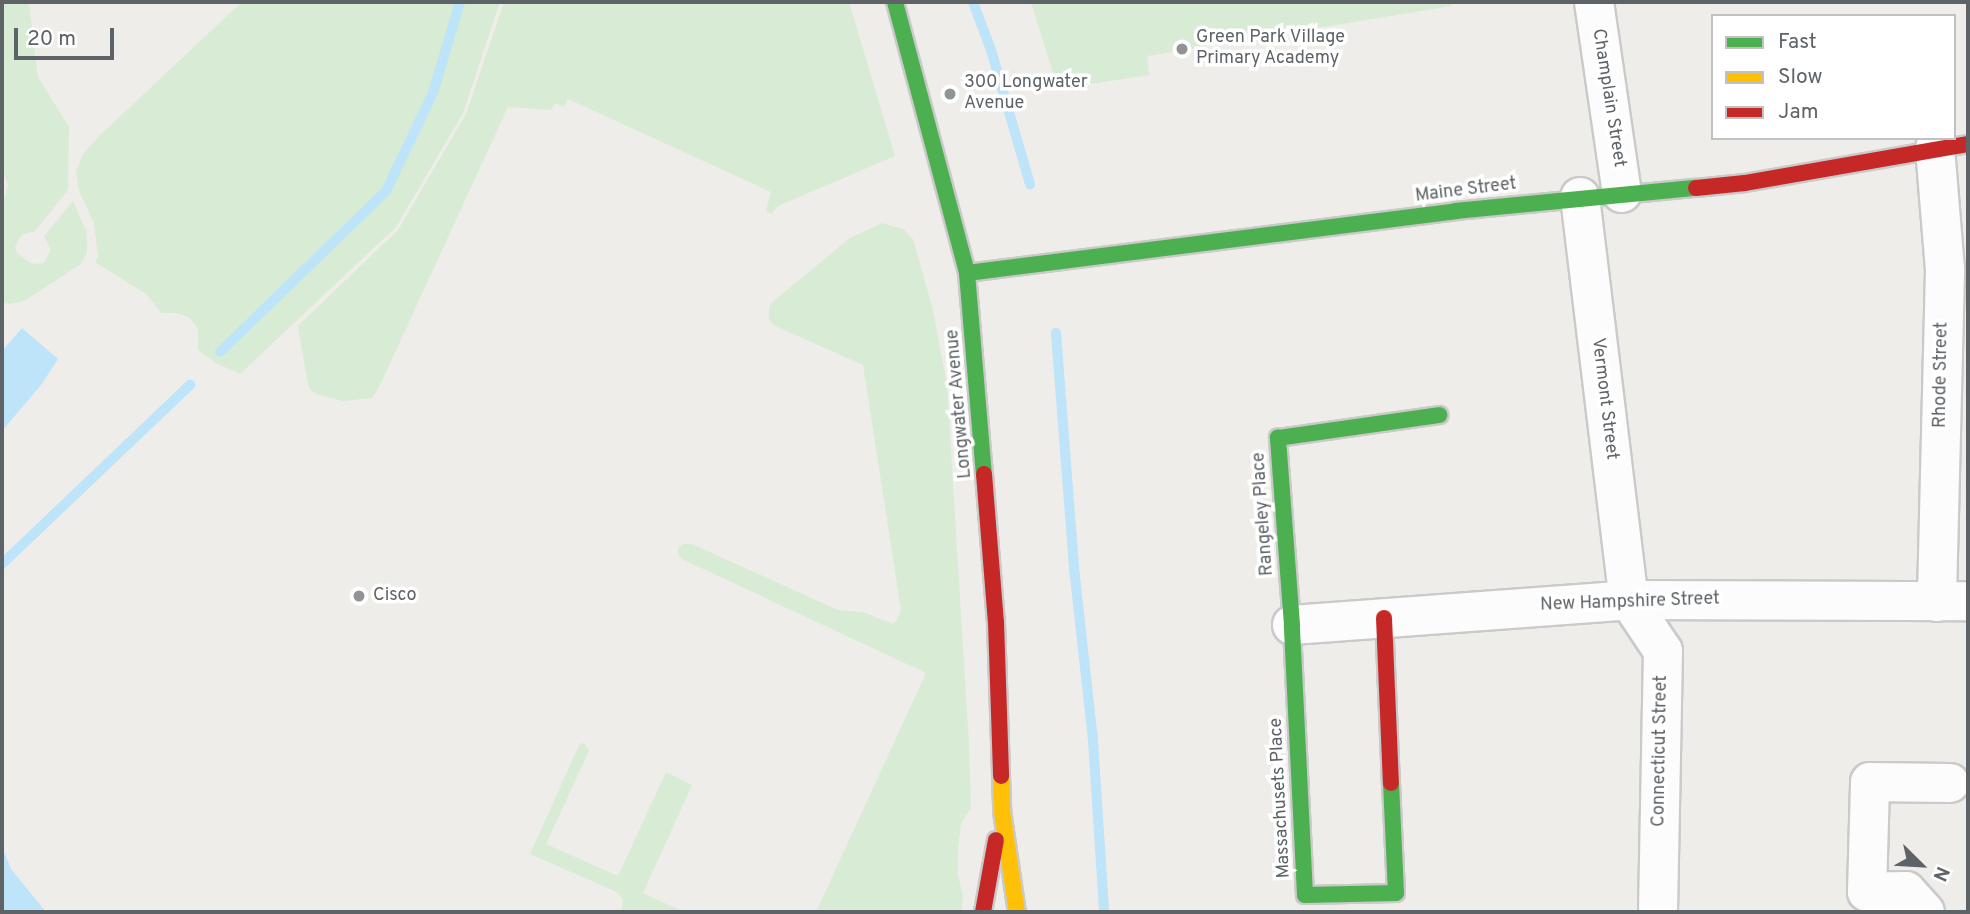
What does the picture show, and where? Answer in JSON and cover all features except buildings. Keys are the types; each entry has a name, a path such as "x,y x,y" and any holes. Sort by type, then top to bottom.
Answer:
{"street":[{"name":"Longwater Avenue","path":"895,2 947,188 967,272 995,608 1002,811 1017,912"},
{"name":"Champlain Street","path":"1594,2 1622,193"},
{"name":"Maine Street","path":"967,272 1580,197 1745,183 1952,146"},
{"name":"Rhode Street","path":"1952,146 1945,270 1953,602"},
{"name":"Vermont Street","path":"1580,197 1629,600"},
{"name":"Rangeley Place","path":"1292,625 1278,438 1439,415"},
{"name":"New Hampshire Street","path":"1292,625 1629,600 1823,599 1953,602"},
{"name":"Connecticut Street","path":"1629,600 1663,651 1658,912"},
{"name":"Massachusets Place","path":"1292,625 1305,895 1396,894 1384,618"},
{"path":"1925,912 1906,891 1867,892 1870,782 1950,783"},
{"name":"Longwater Avenue","path":"983,912 1002,811"}],"green space":[{"path":"2,2 28,2 38,77 69,127 68,190 34,232 22,234 15,247 17,253 32,264 44,263 51,250 44,236 73,201 86,231 87,242 87,253 81,264 24,301 9,304 2,302 2,208 8,184 2,170"},
{"path":"242,2 500,2 463,113 396,227 240,374 216,363 198,350 198,329 189,317 177,313 162,313 146,294 95,262 98,256 94,223 79,191 76,172 83,154 99,136"},
{"path":"504,2 849,2 895,156 778,206 771,214 766,211 771,192 568,99 564,107 555,103 551,110 508,107 372,398 343,401 319,395 310,390 298,326 398,230 466,114"},
{"name":"Green Park Village Primary Academy","path":"1031,2 1451,2 1451,6 1147,56 1149,75 1058,89"},
{"path":"882,223 903,229 913,239 933,310 947,385 971,808 961,823 958,850 958,875 963,896 961,912 816,912 926,673 678,555 678,548 684,544 692,544 838,610 863,612 893,624 897,620 901,610 863,365 773,325 769,319 769,306 776,299 850,238"},
{"path":"580,743 585,744 589,751 546,844 618,876 666,772 692,785 643,893 684,912 621,912 623,900 617,892 530,854"}],"water":[{"path":"22,328 58,359 41,385 2,431 2,351"},
{"path":"2,847 11,869 46,912 2,912"}],"waterway":[{"path":"220,352 386,191 433,93 460,2"},
{"path":"973,2 991,50 1030,184"},
{"path":"1056,333 1074,568 1093,740 1104,912"},
{"path":"2,564 190,385"}],"traffic: fast":[{"path":"895,2 967,273 984,474"},
{"path":"967,273 1455,211 1696,188"},
{"path":"1391,783 1396,893 1305,895 1292,625 1278,438 1439,415"}],"traffic: slow":[{"path":"1001,776 1002,811 1017,912"}],"traffic: jam":[{"path":"1696,188 1745,183 1968,144"},
{"path":"984,474 996,622 1001,776"},
{"path":"1384,618 1391,783"},
{"path":"983,912 996,840"}],"place":[{"name":"Green Park Village Primary Academy","path":"1182,49"},
{"name":"300 Longwater Avenue","path":"950,94"},
{"name":"Cisco","path":"359,596"}]}
